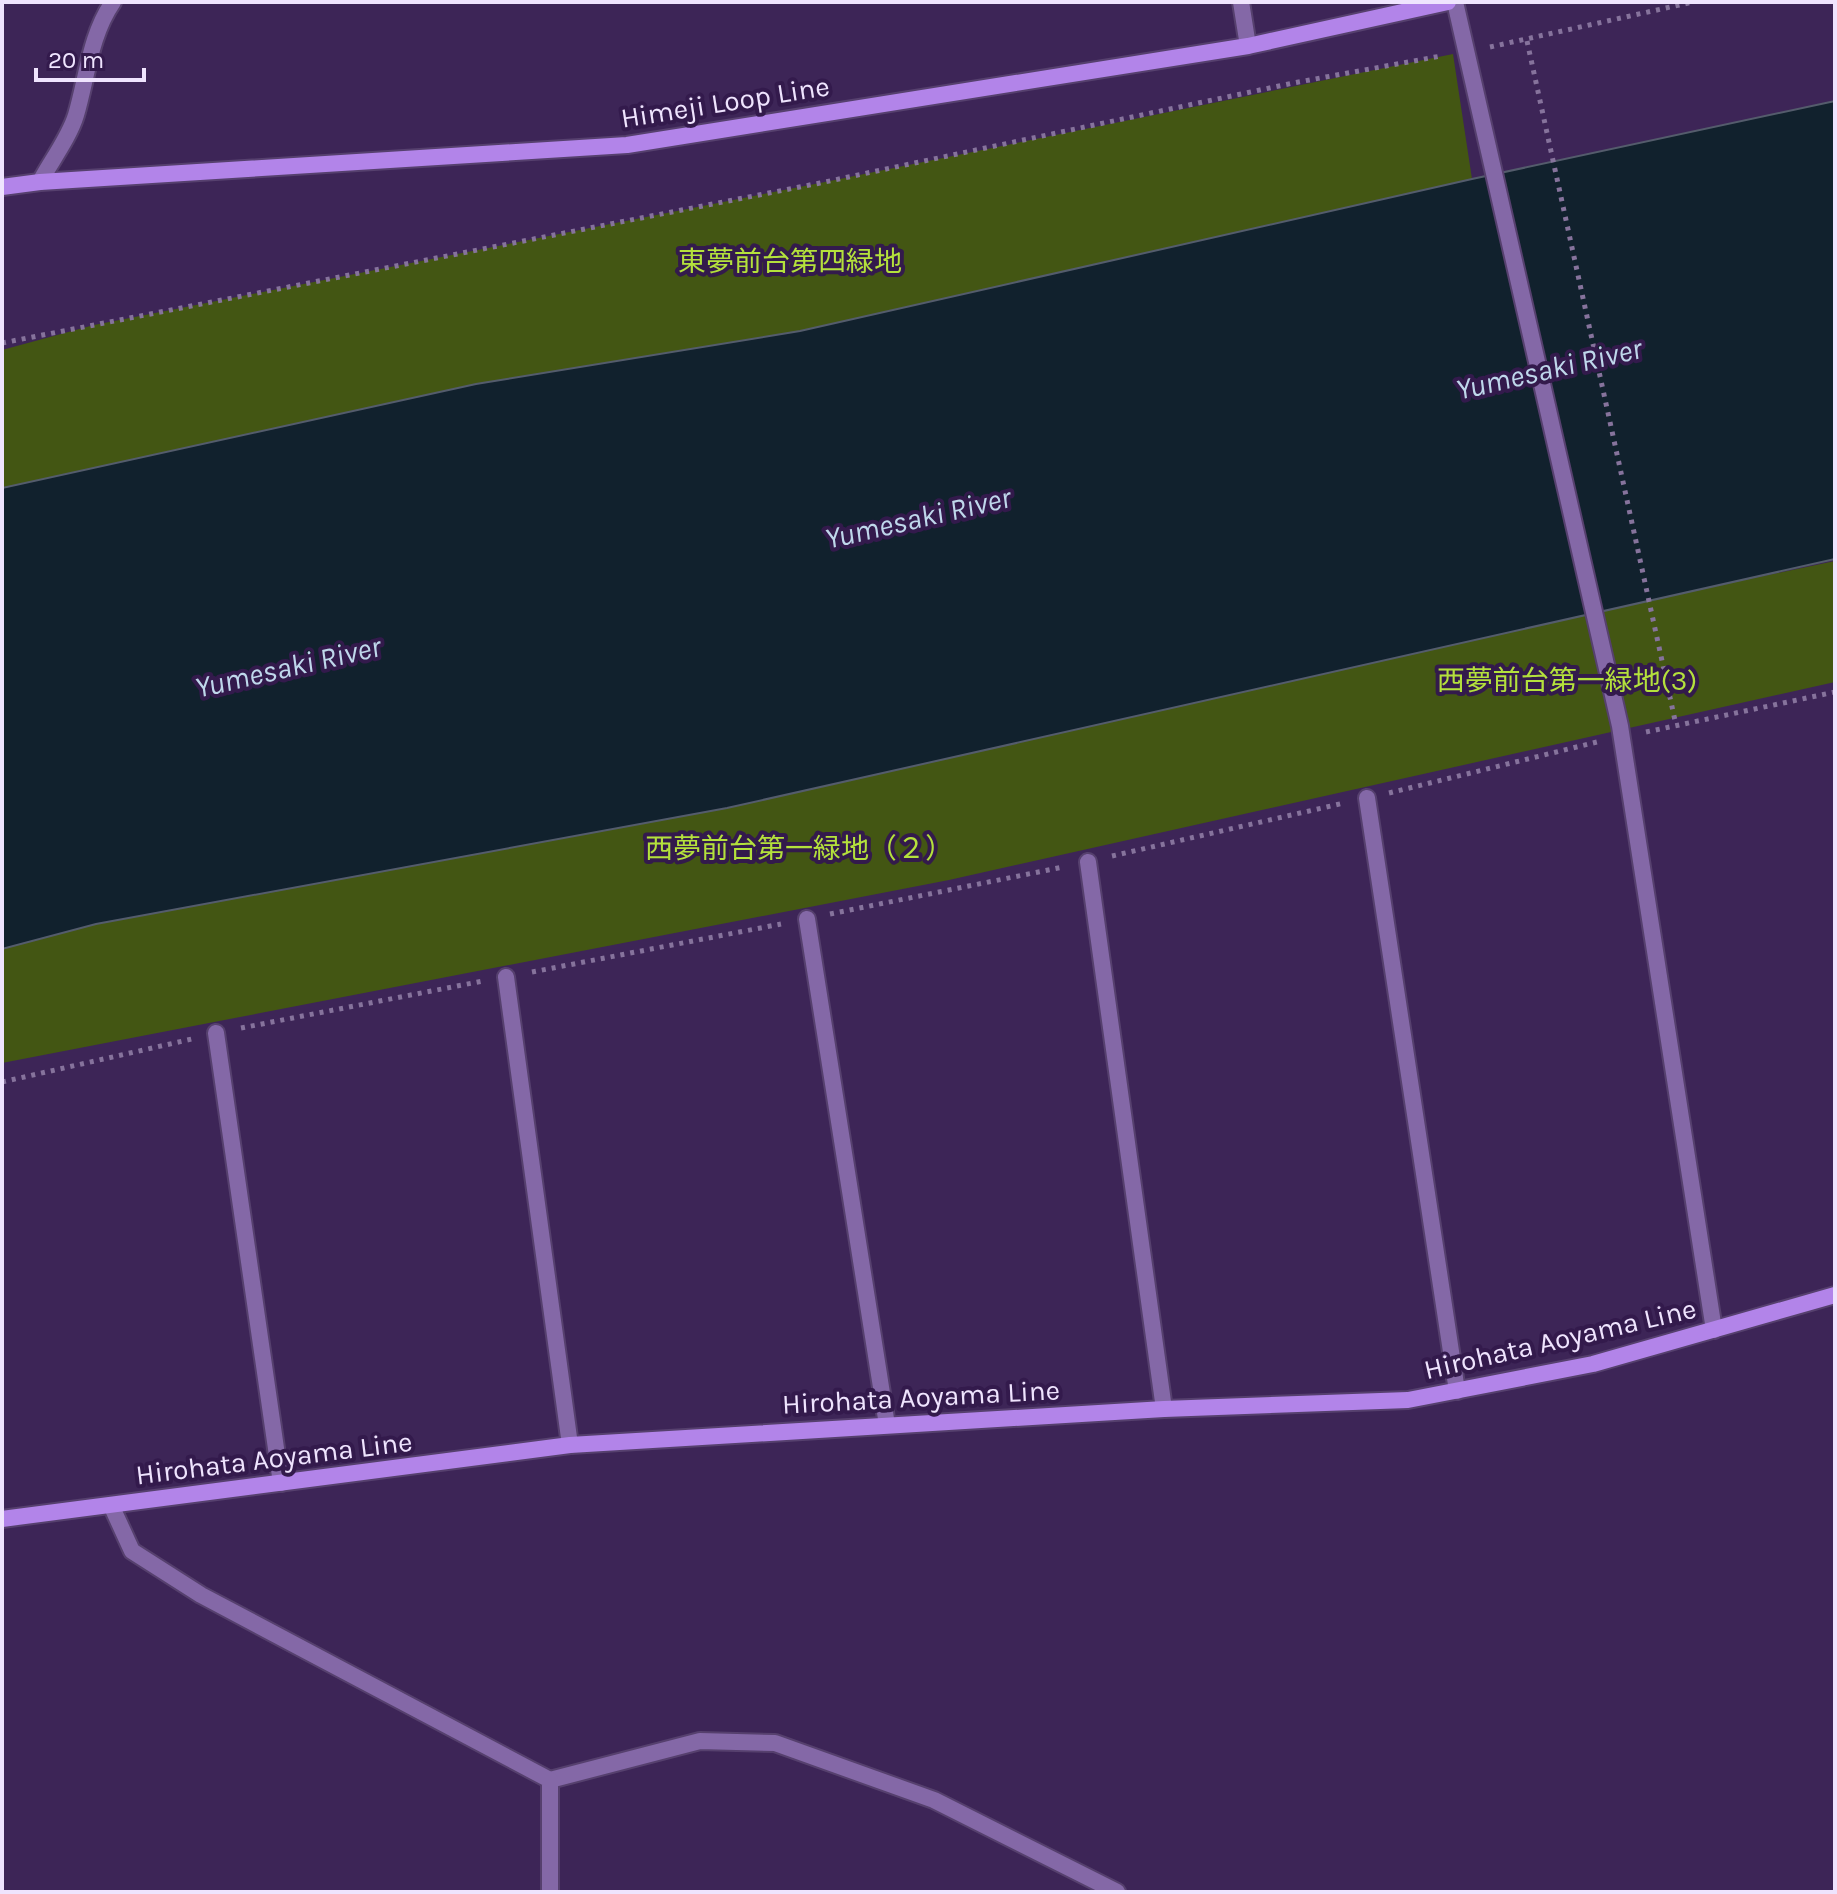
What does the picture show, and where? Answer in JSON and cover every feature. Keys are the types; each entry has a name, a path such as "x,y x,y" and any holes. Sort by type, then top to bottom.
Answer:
{"main road":[{"name":"Himeji Loop Line","path":"2,187 40,182 627,145 1248,46 1448,2"},
{"name":"Hirohata Aoyama Line","path":"2,1519 570,1445 1164,1409 1408,1400 1593,1364 1835,1295"}],"street":[{"path":"40,182 75,120 93,46 105,13 113,2"},
{"path":"1241,2 1248,46"},
{"path":"1455,2 1621,731 1714,1330"},
{"path":"1367,798 1457,1391"},
{"path":"1088,862 1164,1409"},
{"path":"807,919 887,1425"},
{"path":"506,977 570,1445"},
{"path":"216,1033 281,1483"},
{"path":"111,1505 132,1551 201,1595 550,1780 700,1741 775,1743 934,1800 1117,1892"},
{"path":"550,1780 550,1892"}],"path":[{"path":"1483,49 1693,2"},
{"path":"1527,41 1676,725"},
{"path":"2,343 820,183 1293,83 1453,54"},
{"path":"1621,731 1676,725 1835,692"}],"green space":[{"name":"東夢前台第四緑地","path":"1453,54 1472,179 800,331 333,416 2,488 2,350 94,325 820,183"},
{"path":"1835,561 1835,682 949,880 2,1063 2,949 96,924 925,763 1606,609"}],"water":[{"name":"Yumesaki River","path":"1835,101 1835,559 727,808 96,924 2,949 2,488 476,384 800,331 1472,179"}],"park label":[{"name":"西夢前台第一緑地(3)","path":"1567,680"},
{"name":"西夢前台第一緑地（２）","path":"799,848"}]}
